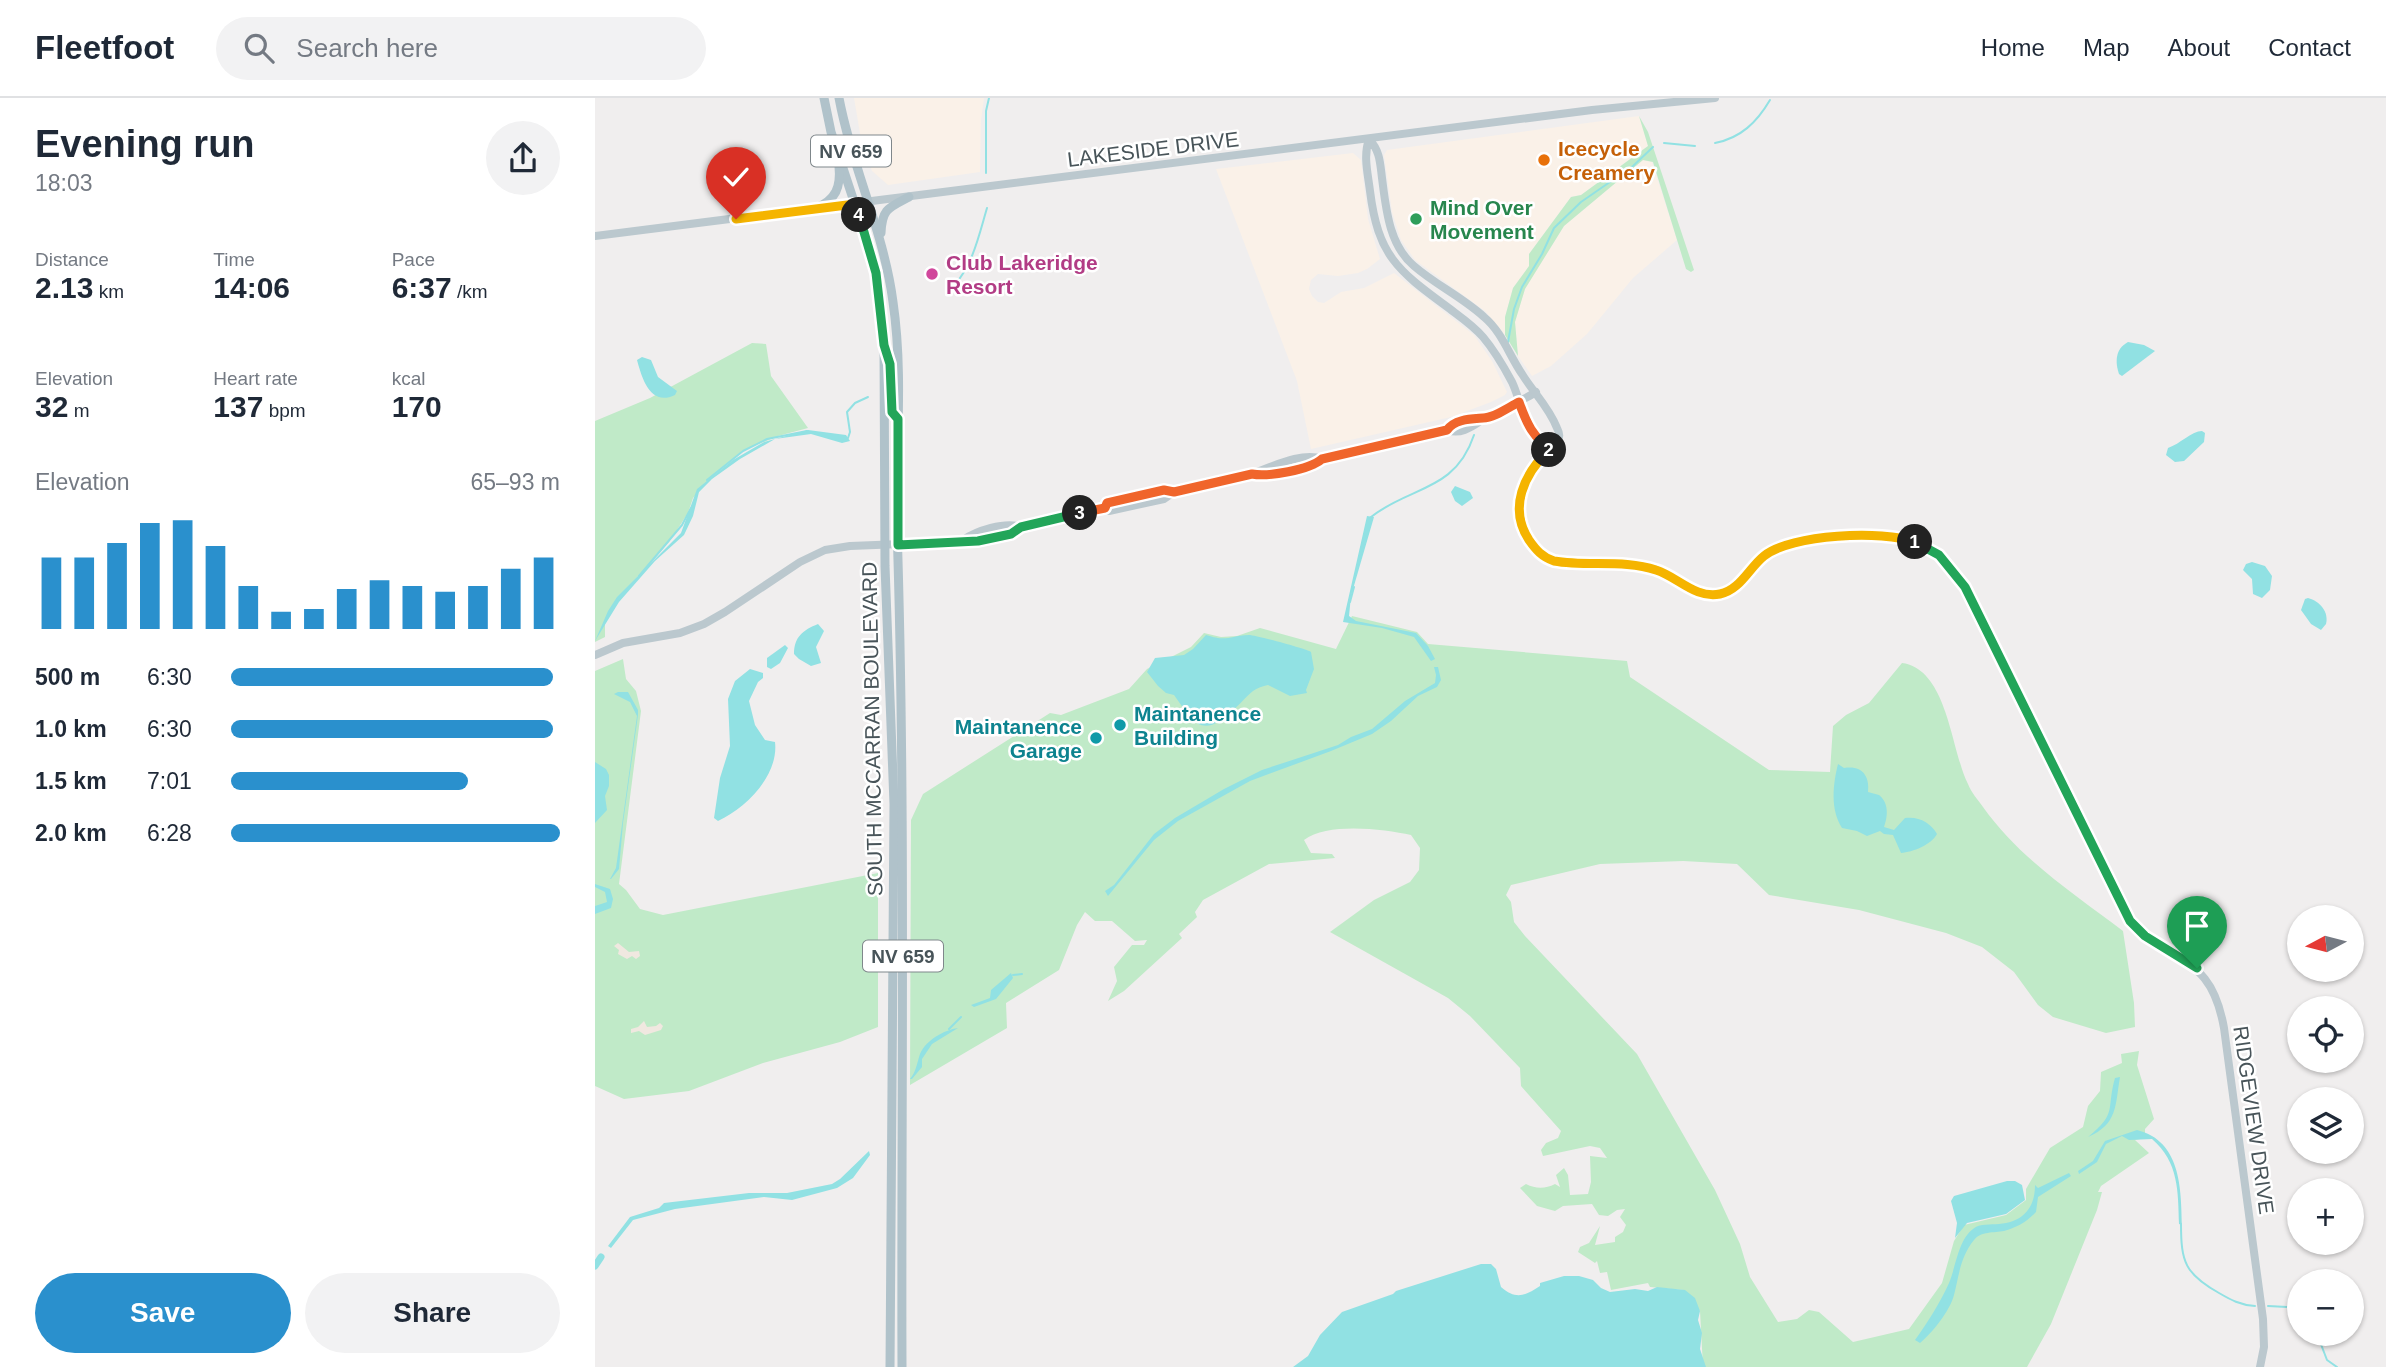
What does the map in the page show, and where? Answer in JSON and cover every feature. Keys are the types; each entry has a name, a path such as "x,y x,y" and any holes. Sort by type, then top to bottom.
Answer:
{"main road":[{"name":"SOUTH MCCARRAN BOULEVARD","path":"824,98 838,153 876,273 884,345 885,545 894,804 890,1367"},
{"name":"SOUTH MCCARRAN BOULEVARD","path":"839,98 848,140 880,238 893,302 898,346 898,545 903,792 902,1367"},
{"path":"815,208 831,201 837,190 838,153"},
{"path":"880,238 882,217 886,210 909,198"},
{"path":"884,345 890,364 892,412 898,419"}],"street":[{"name":"LAKESIDE DRIVE","path":"595,236 1602,109 1716,98"},
{"path":"1369,139 1378,149 1388,216 1402,252 1413,265 1486,318 1498,331 1521,373 1536,392 1558,429 1559,438 1553,447 1541,442 1536,436 1512,382 1484,337 1402,272 1384,247 1372,208 1365,150 1369,139"},
{"path":"595,655 623,643 680,633 704,624 800,562 825,550 978,541 1011,534 1021,527 1105,508 1107,503 1164,490 1174,492 1252,474 1265,467 1311,457 1322,459 1447,430 1454,424 1474,417 1483,418 1536,392"},
{"name":"RIDGEVIEW DRIVE","path":"1553,447 1540,460 1528,479 1520,495 1518,508 1526,535 1534,547 1548,559 1652,569 1699,593 1715,595 1734,587 1762,557 1781,546 1883,534 1905,538 1928,548 1939,555 1956,574 1976,609 2126,915 2145,936 2197,968 2212,986 2218,1000 2263,1319 2264,1347 2260,1367"}],"shaded area":[{"path":"854,98 984,98 980,172 888,185 872,171 862,145"},
{"path":"1639,116 1648,146 1581,195 1571,197 1529,254 1529,266 1513,288 1505,317 1505,335 1485,311 1415,260 1401,240 1392,212 1384,155 1387,150"},
{"path":"1353,153 1361,160 1368,219 1380,259 1358,273 1338,276 1318,274 1311,280 1309,289 1312,296 1318,302 1324,303 1341,292 1364,288 1394,273 1474,335 1492,361 1507,392 1491,402 1451,417 1311,449 1297,381 1216,169"},
{"path":"1643,160 1652,162 1677,240 1633,278 1587,334 1551,366 1532,376 1518,356 1515,322 1525,289 1564,226"}],"green space":[{"path":"1639,116 1648,132 1694,270 1691,272 1686,269 1653,162 1643,160 1564,226 1525,289 1515,322 1518,356 1505,335 1505,317 1513,288 1529,266 1529,254 1571,197 1581,195 1648,146"},
{"path":"752,343 766,344 771,376 808,428 778,436 742,451 715,475 693,498 688,513 669,542 614,603 605,620 605,637 595,642 595,421 650,398"},
{"path":"1352,616 1417,632 1428,644 1627,661 1630,677 1769,770 1830,772 1833,726 1846,715 1869,703 1902,663 1917,669 1929,680 1946,713 1962,770 1983,807 2030,859 2123,931 2135,1027 2106,1033 2053,1017 2038,1005 2014,972 1982,947 1946,933 1859,910 1769,895 1737,864 1683,861 1600,864 1511,885 1506,895 1511,902 1514,922 1525,936 1637,1054 1715,1190 1740,1244 1750,1277 1778,1322 1797,1319 1809,1310 1819,1312 1853,1342 1909,1329 1942,1283 1954,1241 1964,1225 2006,1215 2026,1200 2026,1189 2050,1148 2083,1127 2088,1106 2100,1091 2101,1072 2122,1063 2121,1054 2139,1051 2137,1065 2154,1119 2145,1129 2145,1138 2135,1140 2149,1153 2101,1186 2097,1210 2051,1324 2027,1367 1703,1367 1700,1311 1683,1290 1650,1287 1648,1283 1611,1290 1607,1272 1600,1273 1597,1261 1595,1263 1578,1252 1580,1247 1589,1243 1600,1226 1595,1245 1615,1242 1615,1237 1623,1232 1626,1225 1620,1217 1625,1209 1617,1210 1608,1216 1599,1215 1592,1204 1563,1206 1555,1211 1537,1206 1520,1188 1526,1184 1540,1188 1555,1184 1560,1187 1556,1175 1564,1168 1568,1175 1570,1195 1588,1194 1591,1182 1590,1156 1607,1158 1600,1148 1590,1146 1543,1156 1541,1150 1546,1143 1558,1138 1561,1131 1521,1086 1520,1068 1470,1016 1448,998 1330,932 1374,900 1410,882 1419,870 1420,848 1411,835 1356,828 1314,834 1304,840 1311,853 1332,854 1335,858 1269,864 1203,900 1195,912 1197,917 1179,934 1182,938 1124,991 1108,1001 1117,981 1114,967 1132,945 1144,945 1147,940 1135,941 1112,921 1095,921 1085,912 1059,970 1006,1003 1007,1028 910,1085 911,820 923,794 1050,713 1061,715 1129,689 1147,669 1191,647 1204,633 1221,637 1237,636 1260,628 1336,649"},
{"path":"623,659 626,679 636,691 641,711 619,884 640,909 663,915 878,873 878,1027 840,1042 763,1063 689,1091 624,1099 595,1086 595,671"}],"sand":[{"path":"618,943 629,952 639,951 640,956 627,959 618,954 619,950 614,946"},
{"path":"644,1021 647,1027 660,1023 663,1026 661,1030 645,1035 639,1031 631,1033 631,1029"}],"water":[{"path":"2128,342 2144,345 2155,351 2122,376 2119,374 2117,356"},
{"path":"642,357 651,360 658,377 677,391 675,395 666,398 653,394 637,360"},
{"path":"808,430 846,435 850,441 842,443 811,434 775,439"},
{"path":"2202,431 2205,433 2204,442 2184,461 2175,462 2166,455 2168,448"},
{"path":"775,439 740,459 699,492 693,516 684,535 655,561 619,602 595,641 617,597 681,533 697,489 733,460 764,442"},
{"path":"1455,486 1470,492 1473,498 1462,506 1455,501 1451,492"},
{"path":"1367,516 1374,517 1351,596 1349,616 1356,621 1416,633 1435,659 1431,661 1414,637 1382,628 1343,622"},
{"path":"2252,562 2265,566 2272,576 2270,590 2262,598 2253,594 2252,579 2243,570 2246,564"},
{"path":"2308,598 2320,604 2325,611 2327,620 2321,630 2311,624 2301,610"},
{"path":"818,624 824,631 816,647 821,663 811,666 794,654 794,648 800,635"},
{"path":"1206,635 1224,638 1249,635 1311,652 1314,669 1307,693 1290,696 1268,685 1253,691 1215,724 1206,726 1190,716 1183,717 1186,712 1174,695 1166,693 1147,672 1155,658 1184,655"},
{"path":"785,645 788,648 780,663 771,669 767,667 767,658"},
{"path":"1434,667 1438,667 1441,680 1437,687 1418,696 1372,734 1250,781 1178,821 1154,840 1108,896 1105,891 1114,885 1154,834 1175,818 1262,770 1338,745 1372,729 1405,701 1435,683"},
{"path":"750,669 763,673 763,678 758,682 749,701 755,725 765,740 775,742 775,754 772,766 759,789 739,808 718,821 714,818 720,778 730,746 728,699 735,681"},
{"path":"628,692 638,715 619,869 610,879 616,868 637,716 630,702 614,694"},
{"path":"595,762 606,769 609,786 605,796 607,810 595,823"},
{"path":"1838,764 1844,768 1860,770 1868,781 1868,792 1879,795 1885,802 1887,810 1884,827 1894,830 1905,818 1915,818 1924,821 1937,834 1921,847 1901,853 1893,835 1880,831 1867,836 1842,828 1834,805"},
{"path":"595,884 610,889 613,899 611,908 595,914 595,906 607,902 605,892 595,887"},
{"path":"1011,973 1013,978 996,999 974,1007 971,1005 990,998 991,990"},
{"path":"958,1028 932,1044 922,1059 922,1067 910,1079 927,1044 941,1033"},
{"path":"2120,1077 2116,1105 2110,1120 2098,1132 2088,1137 2104,1122 2115,1078"},
{"path":"2137,1130 2152,1136 2170,1155 2179,1182 2182,1225 2179,1224 2177,1189 2172,1168 2161,1148 2152,1139 2129,1140 2122,1136 2106,1144 2097,1162 2079,1174 2078,1171 2093,1161 2105,1141"},
{"path":"869,1151 870,1155 853,1178 837,1188 792,1200 764,1197 675,1209 633,1220 611,1248 608,1246 630,1217 659,1208 664,1203 749,1193 787,1193 832,1184"},
{"path":"2069,1173 2071,1176 2038,1197 2036,1212 2025,1222 2008,1230 1984,1234 1974,1240 1963,1260 1949,1308 1925,1339 1920,1343 1915,1340 1945,1290 1968,1234 1979,1226 2007,1223 2021,1217 2033,1201 2035,1185 2038,1188"},
{"path":"2007,1181 2022,1185 2025,1200 2006,1214 1967,1223 1955,1238 1957,1223 1951,1201 1954,1196"},
{"path":"1481,1264 1491,1264 1496,1269 1501,1287 1516,1295 1525,1294 1540,1286 1540,1283 1564,1276 1593,1280 1610,1292 1635,1289 1648,1291 1657,1287 1685,1290 1695,1298 1700,1311 1700,1349 1706,1367 1293,1367 1308,1356 1320,1335 1342,1312 1396,1291"}],"waterway":[{"path":"986,173 986,111 989,98"},
{"path":"1715,143 1733,137 1747,128 1770,100"},
{"path":"1664,143 1695,146"},
{"path":"1508,342 1514,309 1522,287 1554,228 1581,202 1633,166 1653,147"},
{"path":"953,287 966,269 987,208"},
{"path":"848,438 850,432 847,412 855,403 868,397"},
{"path":"707,480 743,451 767,439 807,431"},
{"path":"1371,517 1443,478 1466,454 1474,435"},
{"path":"639,576 682,525 691,508"},
{"path":"1350,602 1354,587"},
{"path":"1013,975 1022,974"},
{"path":"949,1029 961,1017"},
{"path":"2181,1224 2184,1258 2192,1273 2228,1298 2255,1306"},
{"path":"595,1266 601,1257"},
{"path":"2268,1306 2287,1307"},
{"path":"2322,1346 2327,1360 2337,1367"}],"place":[{"name":"Icecycle Creamery","path":"1544,160"},
{"name":"Mind Over Movement","path":"1416,219"},
{"name":"Club Lakeridge Resort","path":"932,274"},
{"name":"Maintanence Building","path":"1120,725"},
{"name":"Maintanence Garage","path":"1096,738"}],"route":[{"path":"736,219 855,204 876,273 884,345 890,364 892,412 898,419 898,545 978,541 1011,534 1021,527 1105,508 1107,503 1164,490 1174,492 1252,474 1264,476 1311,466 1322,459 1447,430 1454,424 1474,417 1483,418 1519,402 1536,436 1541,442 1553,447 1540,460 1528,479 1520,495 1518,508 1526,535 1534,547 1548,559 1652,569 1699,593 1715,595 1734,587 1762,557 1786,544 1883,534 1921,544 1939,555 1965,587 2130,921 2145,936 2197,968"}]}
